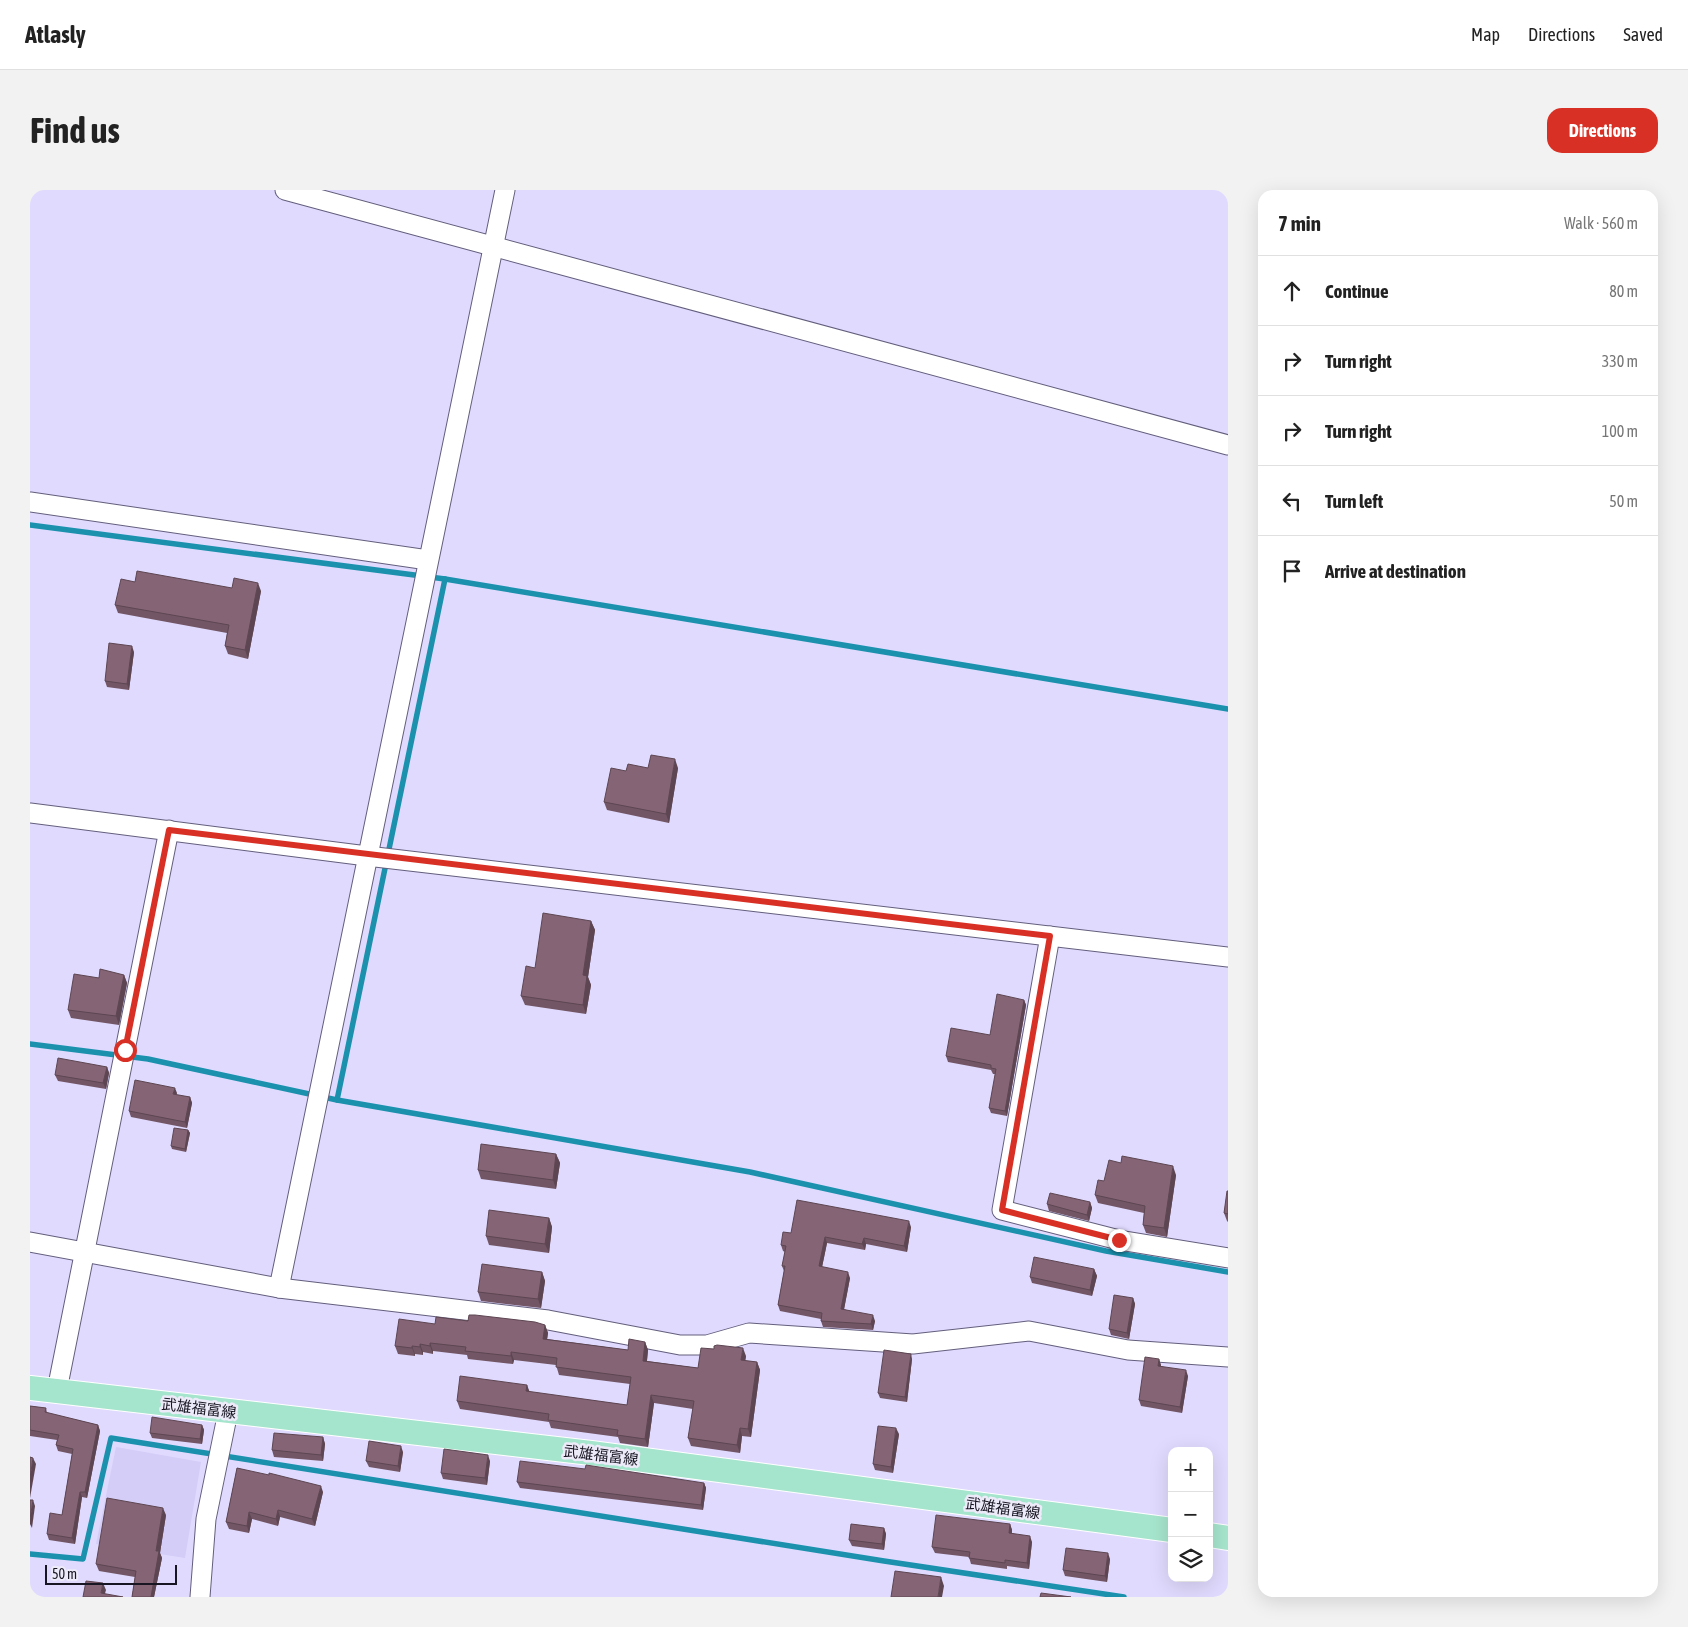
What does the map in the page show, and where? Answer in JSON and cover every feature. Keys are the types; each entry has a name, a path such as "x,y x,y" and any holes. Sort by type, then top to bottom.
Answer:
{"main road":[{"name":"武雄福富線","path":"30,1388 591,1453 1168,1529"},
{"path":"1213,1536 1228,1538"}],"street":[{"path":"285,190 1228,445"},
{"path":"279,1288 320,1081 381,857 426,573 505,190"},
{"path":"30,502 426,573"},
{"path":"30,813 381,857 1228,957"},
{"path":"57,1390 169,830"},
{"path":"1050,936 1002,1210 1119,1240 1228,1258"},
{"path":"30,1242 85,1254 279,1288 548,1320 680,1344 708,1345 749,1333 913,1344 1029,1331 1128,1350 1228,1357"},
{"path":"200,1597 206,1519 228,1412"}],"shaded area":[{"path":"116,1447 201,1462 185,1558 96,1544"}],"building":[{"path":"137,571 232,588 234,578 258,583 245,650 225,646 229,625 115,605 121,579 135,582"},
{"path":"109,643 132,646 127,684 105,681"},
{"path":"651,755 675,759 666,814 604,802 611,768 626,771 628,764 648,768"},
{"path":"543,913 591,921 583,975 587,976 583,1005 521,996 526,966 535,968"},
{"path":"100,969 124,975 116,1016 68,1010 74,974 99,978"},
{"path":"997,994 1024,1000 1005,1111 989,1108 996,1069 991,1068 991,1065 946,1056 951,1028 990,1035"},
{"path":"58,1058 107,1067 103,1083 55,1075"},
{"path":"135,1080 175,1088 173,1094 190,1097 185,1122 129,1111"},
{"path":"174,1128 188,1130 185,1149 171,1146"},
{"path":"481,1144 556,1154 553,1180 478,1170"},
{"path":"1122,1156 1173,1166 1164,1228 1143,1225 1145,1206 1095,1195 1098,1180 1104,1181 1109,1160 1121,1163"},
{"path":"1228,1191 1228,1214 1224,1213"},
{"path":"1050,1193 1090,1202 1087,1215 1047,1204"},
{"path":"797,1200 909,1221 904,1246 864,1238 862,1244 825,1237 819,1266 848,1272 841,1309 873,1315 871,1324 821,1321 822,1313 778,1305 785,1266 782,1266 786,1246 781,1245 783,1232 791,1233"},
{"path":"489,1210 549,1218 545,1244 486,1236"},
{"path":"1034,1257 1094,1269 1090,1290 1030,1277"},
{"path":"482,1264 542,1272 538,1299 478,1292"},
{"path":"1114,1295 1133,1298 1127,1333 1109,1329"},
{"path":"469,1315 535,1322 545,1325 543,1339 628,1350 629,1339 645,1342 643,1361 698,1368 701,1348 714,1349 714,1346 717,1345 743,1348 741,1360 757,1362 748,1429 740,1428 737,1445 688,1438 694,1401 651,1395 645,1439 617,1435 618,1430 548,1420 549,1414 457,1401 460,1376 527,1385 526,1391 627,1405 631,1377 556,1367 557,1358 511,1352 511,1356 465,1351 466,1347 430,1343 430,1346 420,1344 420,1347 412,1346 412,1348 395,1346 399,1319 435,1324 436,1317 468,1321"},
{"path":"884,1350 911,1354 905,1397 878,1393"},
{"path":"1145,1357 1159,1359 1158,1366 1186,1370 1180,1407 1139,1400"},
{"path":"30,1406 46,1408 45,1412 98,1425 85,1492 80,1492 72,1538 47,1534 50,1513 62,1515 73,1449 56,1445 59,1435 30,1430"},
{"path":"152,1417 202,1425 200,1439 150,1433"},
{"path":"878,1426 896,1428 891,1467 873,1464"},
{"path":"274,1433 323,1437 321,1455 272,1450"},
{"path":"369,1441 401,1446 398,1466 366,1461"},
{"path":"444,1449 488,1455 485,1478 441,1473"},
{"path":"30,1457 33,1458 30,1478"},
{"path":"520,1461 585,1469 586,1465 704,1483 701,1505 517,1482"},
{"path":"237,1468 269,1475 269,1473 321,1486 312,1519 278,1510 276,1519 249,1512 247,1526 226,1522"},
{"path":"107,1498 163,1508 156,1551 159,1551 151,1597 132,1597 136,1571 96,1564"},
{"path":"30,1500 33,1500 30,1519"},
{"path":"936,1515 1010,1524 1009,1533 1030,1536 1027,1563 1005,1560 1005,1563 969,1558 970,1552 932,1547"},
{"path":"851,1524 884,1528 882,1544 849,1540"},
{"path":"1066,1548 1108,1553 1105,1576 1063,1570"},
{"path":"895,1571 941,1577 938,1597 891,1597"},
{"path":"86,1581 103,1583 101,1593 123,1597 83,1597"},
{"path":"1041,1593 1071,1597 1040,1597"}],"waterway":[{"path":"30,525 445,579 1228,709"},
{"path":"337,1100 445,579"},
{"path":"30,1044 148,1059 337,1100 750,1172 1106,1251 1228,1272"},
{"path":"30,1554 83,1559 111,1438 884,1561 1124,1597"}],"route":[{"path":"125,1050 169,830 367,856 1050,936 1002,1210 1119,1240"}]}
